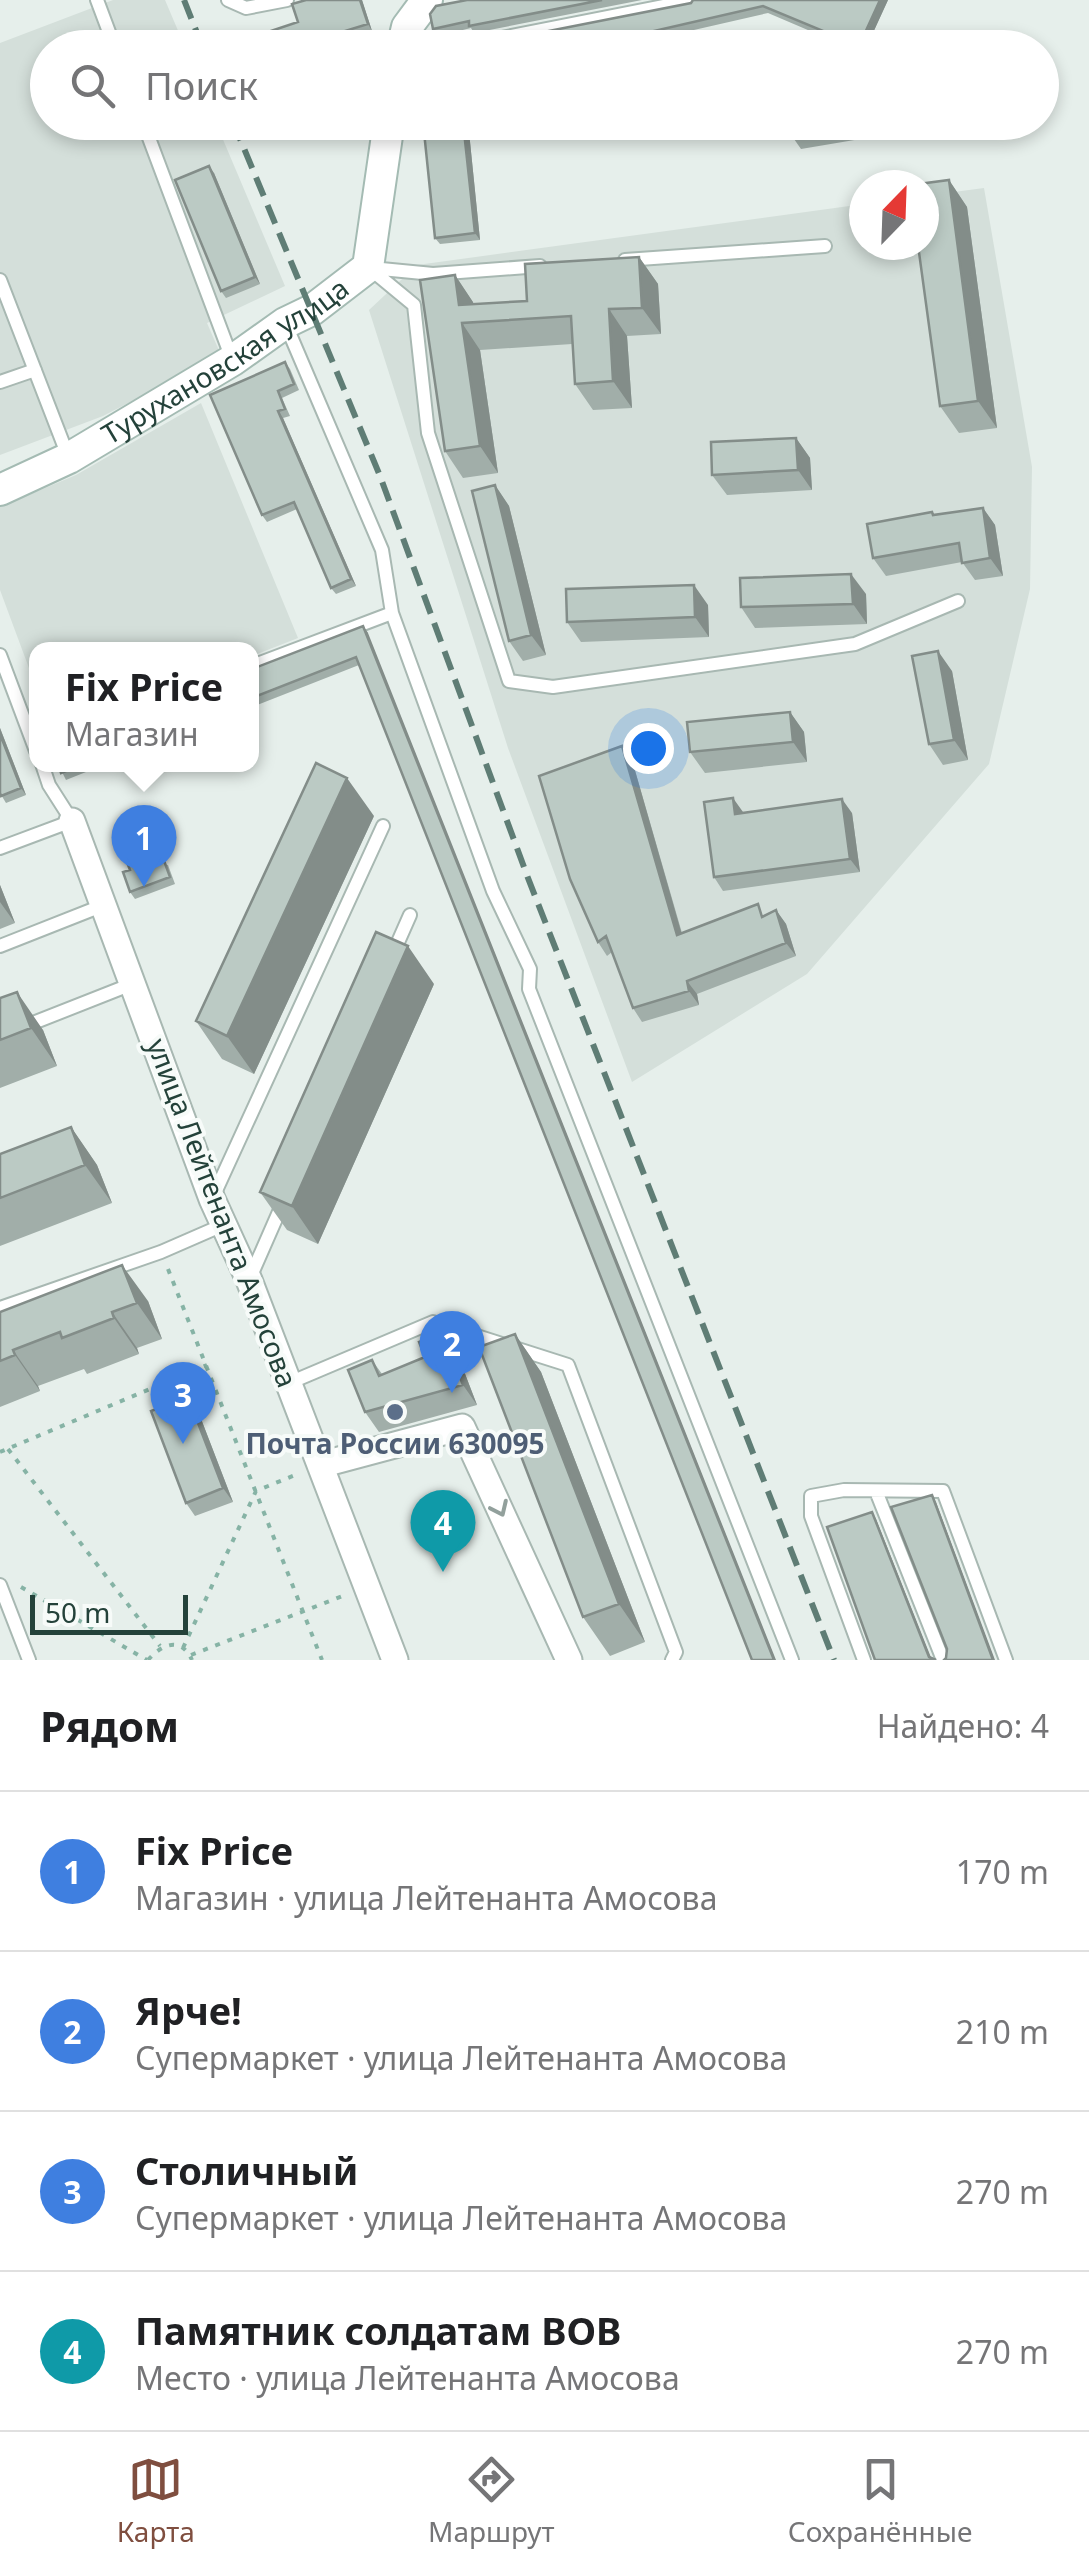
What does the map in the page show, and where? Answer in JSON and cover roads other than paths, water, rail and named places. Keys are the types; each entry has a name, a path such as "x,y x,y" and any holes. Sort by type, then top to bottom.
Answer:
{"street":[{"path":"406,30 427,0"},
{"name":"Турухановская улица","path":"0,490 69,458 232,360 285,323 312,310 368,267 386,140"},
{"name":"улица Лейтенанта Амосова","path":"72,821 212,1199 249,1280 396,1660"},
{"path":"320,1465 462,1427 569,1660"}],"lane":[{"path":"97,0 108,30"},
{"path":"228,0 246,8 286,0"},
{"path":"542,30 694,0"},
{"path":"150,140 232,360"},
{"path":"609,261 825,246"},
{"path":"368,267 432,274 550,266"},
{"path":"368,267 414,305 428,433 509,681 553,687 855,644 958,601"},
{"path":"0,280 69,458"},
{"path":"285,323 382,550 392,613 492,891 530,969 529,988 792,1660"},
{"path":"0,382 36,370"},
{"path":"259,663 392,613"},
{"path":"0,656 29,731"},
{"path":"0,848 72,821 45,772"},
{"path":"212,1199 383,826"},
{"path":"0,946 104,905"},
{"path":"386,970 410,915"},
{"path":"0,1036 134,983"},
{"path":"249,1280 289,1189"},
{"path":"0,1308 162,1252 223,1225"},
{"path":"289,1383 433,1322 568,1366 676,1652 672,1660"},
{"path":"864,1660 812,1516 811,1496 844,1490 943,1491 1006,1660"},
{"path":"876,1491 943,1660"},
{"path":"0,1585 29,1660"}],"railway":[{"path":"184,0 196,30"},
{"path":"240,140 380,476 528,878 834,1660"}],"place":[{"name":"Fix Price","path":"144,887"},
{"name":"Ярче!","path":"452,1393"},
{"name":"Почта России 630095","path":"395,1412"},
{"name":"Столичный","path":"183,1444"},
{"name":"Памятник солдатам ВОВ","path":"443,1572"}]}
